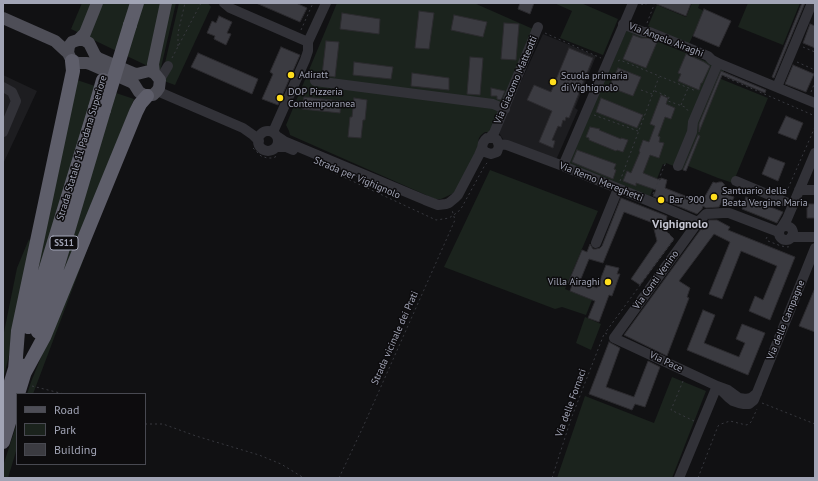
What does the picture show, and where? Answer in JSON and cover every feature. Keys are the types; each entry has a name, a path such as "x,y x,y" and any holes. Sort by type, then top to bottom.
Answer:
{"highway":[{"name":"Strada Statale 11 Padana Superiore","path":"126,24 127,3"},
{"name":"Strada Statale 11 Padana Superiore","path":"18,393 42,317 99,109 126,24 137,3"},
{"path":"23,377 18,332 73,70 70,57"},
{"path":"23,377 44,337 136,112 140,104 155,85"},
{"name":"Strada Statale 11 Padana Superiore","path":"3,408 23,377"},
{"name":"Strada Statale 11 Padana Superiore","path":"3,442 16,398"}],"main road":[{"path":"70,57 69,46 85,32 97,3"},
{"path":"155,85 153,64 166,3"},
{"path":"3,18 55,41 79,64 90,64 131,82 142,94 155,85"},
{"path":"55,41 84,40 89,43 98,58 133,73 137,74 149,71 155,85"}],"street":[{"path":"224,3 230,8 308,42"},
{"path":"275,135 305,60 308,51 308,42 326,3"},
{"path":"777,88 812,3"},
{"name":"Via Angelo Airaghi","path":"563,166 624,24 636,4"},
{"name":"Via Angelo Airaghi","path":"624,24 643,32 650,32 708,56 718,63 811,102"},
{"name":"Via Giacomo Matteotti","path":"487,154 483,143 484,140 497,141 505,109 538,28"},
{"path":"678,166 692,132 693,122 718,63"},
{"path":"168,66 165,73 155,85 243,128 258,140 269,131 275,135 278,143 277,151"},
{"path":"315,80 493,104 505,109"},
{"path":"3,87 12,92 16,102 3,132"},
{"name":"Strada per Vighignolo","path":"258,140 261,147 266,150 277,151 286,147 432,210 438,208 434,204 284,141 275,135"},
{"path":"438,208 453,212 460,202 479,163 487,154 494,154 497,152 497,141"},
{"name":"Via Remo Mereghetti","path":"497,141 563,166 698,222"},
{"path":"786,230 793,205 815,153"},
{"path":"438,208 449,203 458,195 487,154"},
{"path":"736,181 793,205"},
{"path":"596,243 618,189"},
{"path":"799,190 815,190"},
{"path":"698,222 706,214 726,212 815,237"},
{"name":"Via Conti Venino","path":"614,338 698,222"},
{"name":"Via delle Campagne","path":"756,396 815,248"},
{"name":"Via Pace","path":"614,338 728,390 739,398 746,399 756,396"},
{"path":"679,478 717,386"}],"path":[{"path":"178,47 178,33 185,3"},
{"path":"168,66 201,3"},
{"path":"636,4 648,3"},
{"path":"643,32 654,3"},
{"path":"538,28 614,64 620,60 704,94"},
{"path":"795,44 815,52"},
{"path":"789,59 815,70"},
{"path":"730,67 725,77 815,116"},
{"path":"618,189 659,76"},
{"path":"811,102 815,82"},
{"path":"681,106 688,88"},
{"path":"641,90 652,94"},
{"path":"654,91 669,97 668,101 685,107 692,116 695,117"},
{"path":"590,114 638,132"},
{"path":"783,200 815,127"},
{"path":"258,140 261,156 273,158 277,151"},
{"path":"323,167 436,220 443,219 453,212 458,212 462,207 485,165 487,154"},
{"path":"649,201 665,164"},
{"name":"Strada vicinale dei Prati","path":"340,478 455,220 453,212"},
{"name":"Via delle Fornaci","path":"552,478 571,420 605,333 674,239 666,229 668,215"},
{"path":"605,333 614,338"},
{"path":"23,377 62,393"},
{"path":"683,381 671,410 701,424"},
{"path":"756,396 815,424"},
{"path":"146,424 163,424 196,436 259,455 281,464 304,478"}],"shaded area":[{"name":"Scuola primaria di Vighignolo","path":"543,34 596,56 575,108 578,110 556,160 506,141 499,133 501,125"},
{"path":"3,75 37,91 3,164"}],"green space":[{"path":"82,3 176,3 160,72 71,29"},
{"path":"179,3 208,3 211,7 175,85 161,80"},
{"path":"337,3 474,3 533,29 502,103 497,110 497,115 490,132 485,132 479,138 479,148 458,189 452,194 441,199 435,199 290,135 286,125"},
{"path":"554,3 581,3 618,19 603,55 560,38 572,11"},
{"path":"692,3 700,3 698,8 704,11 689,44 648,26 657,5 686,17"},
{"path":"748,3 800,3 783,45 738,27"},
{"path":"627,29 725,69 712,101 721,79 768,98 733,183 688,166 686,171 666,163 666,165 663,164 650,196 570,166 569,161"},
{"path":"74,79 134,99 47,316 26,314"},
{"path":"122,157 33,393 27,393"},
{"path":"490,170 598,211 565,289 592,300 586,315 562,307 555,309 444,267"},
{"path":"29,239 32,244 16,327 3,380 3,337 17,268"},
{"path":"585,317 601,324 591,350 576,343"},
{"path":"672,377 706,391 672,478 557,478 585,396 654,423"},
{"path":"16,426 16,451 8,478 3,478 3,466"}],"building":[{"path":"256,3 296,3 307,8 300,22"},
{"path":"520,3 534,3 530,14 518,9"},
{"path":"654,3 691,3 686,16"},
{"path":"802,3 805,3 774,78 772,77"},
{"path":"704,9 731,21 719,47 693,36"},
{"path":"419,11 434,13 429,49 415,48"},
{"path":"342,13 380,19 379,34 340,29"},
{"path":"454,15 487,22 483,37 451,30"},
{"path":"219,16 232,22 227,33 231,34 226,45 214,39 215,36 207,33 212,21 216,23"},
{"path":"504,23 519,24 516,60 501,59"},
{"path":"810,24 815,26 815,48 803,43"},
{"path":"633,35 641,38 648,38 657,42 646,68 623,59"},
{"path":"326,41 339,42 335,77 322,75"},
{"path":"281,47 300,55 278,105 262,99 273,74 270,72"},
{"path":"569,48 593,58 569,118 566,117 565,121 563,120 561,127 558,126 552,140 555,141 553,148 539,142 552,111 527,100 534,85 551,92"},
{"path":"198,53 258,79 252,94 191,67"},
{"path":"686,54 710,66 699,90 678,81 681,74 678,73"},
{"path":"470,57 483,58 480,95 467,94"},
{"path":"354,62 393,67 391,79 353,75"},
{"path":"793,65 814,74 806,92 785,84"},
{"path":"618,68 641,77 633,96 609,87"},
{"path":"721,71 766,90 765,93 722,75 699,132 699,124"},
{"path":"412,73 449,78 449,90 411,86"},
{"path":"491,88 505,91 501,100 497,99 497,96 491,96"},
{"path":"661,95 668,98 666,104 675,108 671,119 665,117 658,136 660,137 659,142 664,143 659,158 650,155 643,173 660,180 661,178 667,180 665,188 698,201 700,199 703,200 713,182 722,182 728,190 726,194 734,197 731,204 722,201 719,207 706,208 703,206 697,214 653,196 656,190 636,183 636,186 623,181 627,171 631,173 640,152 639,151 643,140 649,142 655,126 650,124"},
{"path":"304,97 341,101 340,113 302,109"},
{"path":"354,98 367,100 361,138 348,137"},
{"path":"601,98 643,115 637,128 596,112"},
{"path":"786,116 803,123 796,140 778,133"},
{"path":"590,127 600,129 599,130 621,139 628,140 623,152 616,151 589,140 589,138 586,137"},
{"path":"698,135 700,136 686,171 683,170"},
{"path":"577,150 616,164 613,179 572,162"},
{"path":"769,157 785,163 778,181 762,174"},
{"path":"746,197 783,212 777,223 742,209"},
{"path":"621,198 667,216 665,228 674,239 640,285 631,279 657,241 653,223 624,212 603,263 589,259 580,281 597,288 606,265 619,268 617,274 620,274 612,296 609,295 599,322 588,318 595,301 570,291 572,285 568,283 582,250 587,252 590,244 593,249 600,248 602,246"},
{"path":"807,204 815,204 815,218 807,218"},
{"path":"709,220 717,220 730,227 728,230 795,257 770,320 749,311 755,296 763,300 777,266 741,251 722,299 709,294 730,242 714,234 679,281 690,288 687,297 689,298 667,356 624,335 701,229 703,230"},
{"path":"815,288 815,332 799,326"},
{"path":"703,310 715,315 704,343 739,357 745,343 736,339 742,324 765,333 748,375 687,350"},
{"path":"609,342 620,348 606,387 634,397 648,361 660,367 645,407 635,404 632,410 589,394"}],"place":[{"name":"Adiratt","path":"291,75"},
{"name":"Scuola primaria di Vighignolo","path":"553,82"},
{"name":"DOP Pizzeria Contemporanea","path":"280,98"},
{"name":"Santuario della Beata Vergine Maria","path":"714,197"},
{"name":"Bar '900","path":"661,200"},
{"name":"Villa Airaghi","path":"608,282"}],"district":[{"name":"Vighignolo","path":"680,225"}]}
